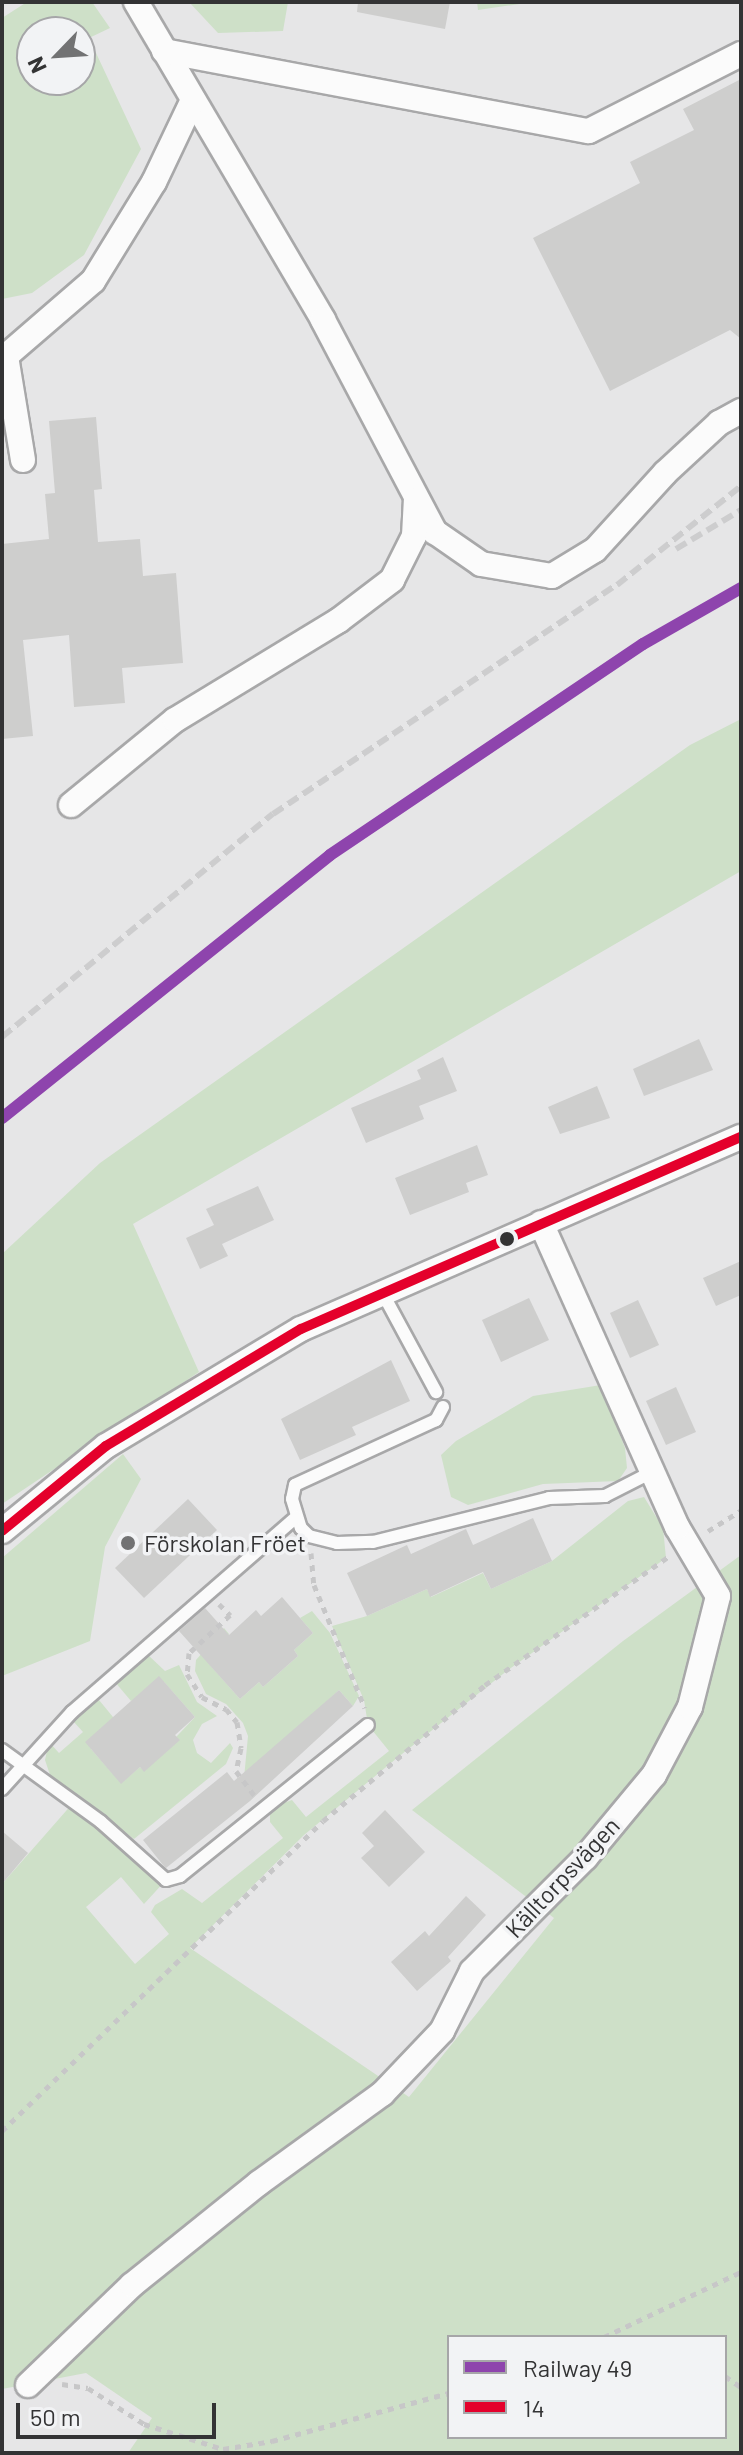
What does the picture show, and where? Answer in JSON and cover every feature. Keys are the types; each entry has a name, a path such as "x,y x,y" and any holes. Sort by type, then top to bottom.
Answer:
{"street":[{"path":"136,2 378,416 435,532 481,564 552,576 595,550 665,473 719,423 741,411"},
{"path":"164,51 589,131 741,54"},
{"path":"23,460 6,356 93,281 154,182 193,100"},
{"path":"71,805 175,720 338,621 392,580 414,536 416,497"},
{"path":"2,1531 106,1446 245,1359 382,1292 741,1137"},
{"name":"Källtorpsvägen","path":"28,2385 132,2285 259,2183 382,2094 442,2031 472,1971 585,1858 654,1775 690,1707 718,1596 686,1544 541,1223"}],"lane":[{"path":"382,1292 436,1392"},
{"path":"443,1407 436,1420 295,1485 296,1517 309,1536 337,1543 373,1542 549,1498 605,1496 652,1472"},
{"path":"2,1789 72,1712 296,1517"},
{"path":"2,1750 101,1822 166,1880 180,1876 368,1725"}],"path":[{"path":"2,2131 335,1811 485,1685 686,1544 741,1510"},
{"path":"309,1536 314,1585 364,1700 368,1725"},
{"path":"208,1591 230,1615 189,1653 187,1674 202,1697 226,1709 237,1722 241,1748 236,1771 266,1807"},
{"path":"608,2335 741,2272"},
{"path":"28,2385 88,2388 144,2424 223,2449 272,2441 447,2394"}],"green space":[{"path":"27,2 92,2 110,28 96,35 96,16 16,16 16,96 96,96 96,53 141,149 84,255 32,293 2,299 2,18"},
{"path":"189,2 288,2 283,31 218,33"},
{"path":"477,2 533,2 478,10"},
{"path":"741,719 741,871 133,1224 199,1372 2,1504 2,1254 100,1163 690,745"},
{"path":"601,1385 625,1448 627,1468 618,1481 543,1484 468,1505 451,1497 441,1455 456,1441 533,1396"},
{"path":"123,1454 141,1479 105,1547 90,1641 2,1676 2,1558"},
{"path":"644,1497 663,1528 666,1558 508,1670 397,1758 304,1835 190,1948 409,2097 554,1918 412,1810 623,1641 741,1555 741,2453 128,2453 152,2418 86,2373 2,2389 2,1884 73,1803 166,1880 144,1904 121,1877 86,1907 135,1964 169,1934 151,1912 155,1905 182,1889 202,1903 283,1838 270,1822 270,1814 278,1805 292,1800 306,1817 389,1751 368,1725 364,1700 332,1626 367,1616 427,1589 431,1597 483,1573 491,1589 552,1561 628,1501"},
{"path":"312,1611 330,1633 359,1696 353,1706 339,1690 244,1778 248,1736 243,1723 226,1704 206,1694 195,1671 196,1660 224,1628 229,1634 209,1664 240,1699 259,1682 263,1687 298,1656 294,1650 313,1633 300,1618"},
{"path":"147,1654 165,1671 179,1665 197,1702 217,1716 202,1724 193,1740 197,1753 211,1763 230,1743 233,1748 226,1764 134,1839 51,1778 45,1760 49,1742 59,1753 83,1732 73,1721 99,1700 113,1717 112,1730 91,1749 121,1783 140,1767 144,1771 195,1717 164,1682 131,1701 115,1682"}],"building":[{"path":"358,2 450,2 445,29 357,12"},
{"path":"741,79 741,339 730,330 610,391 533,238 640,183 630,162 694,130 683,109"},
{"path":"96,417 102,489 94,490 98,542 140,539 143,576 176,573 183,663 122,668 125,703 74,707 69,635 23,640 33,736 2,739 2,544 49,539 45,494 55,493 49,421"},
{"path":"699,1039 713,1070 644,1096 633,1069"},
{"path":"443,1057 457,1091 419,1106 424,1119 366,1143 351,1108 421,1079 417,1070"},
{"path":"597,1086 610,1118 560,1134 548,1107"},
{"path":"477,1145 488,1175 466,1183 469,1192 410,1215 395,1178"},
{"path":"258,1186 274,1220 222,1244 228,1256 200,1269 186,1238 214,1225 206,1209"},
{"path":"741,1261 741,1295 716,1306 703,1278"},
{"path":"529,1298 549,1340 501,1362 482,1320"},
{"path":"638,1300 659,1345 630,1358 610,1313"},
{"path":"391,1360 410,1401 352,1427 356,1435 300,1460 281,1419"},
{"path":"676,1387 696,1432 666,1445 646,1401"},
{"path":"188,1499 217,1530 144,1598 115,1568"},
{"path":"533,1518 552,1561 491,1589 483,1572 430,1597 427,1589 367,1616 347,1573 407,1545 411,1554 466,1529 473,1545"},
{"path":"282,1597 313,1633 294,1650 298,1656 263,1687 259,1682 240,1699 179,1631 205,1608 229,1635 256,1610 261,1616"},
{"path":"159,1676 195,1717 175,1735 180,1740 144,1772 140,1767 121,1784 85,1742"},
{"path":"339,1690 353,1706 250,1801 166,1868 143,1840 227,1772 234,1781"},
{"path":"385,1810 425,1852 389,1887 361,1858 374,1846 362,1833"},
{"path":"2,1831 28,1853 2,1884"},
{"path":"466,1896 486,1915 448,1957 451,1961 417,1991 391,1962 425,1931 429,1936"}],"railway":[{"path":"2,1037 273,814 617,585 741,486"},
{"path":"676,549 741,510"}],"rail line":[{"name":"49","path":"2,1118 330,855 643,644 741,588"}],"transit line":[{"name":"14","path":"2,1531 106,1446 301,1329 741,1137"}],"place":[{"name":"Förskolan Fröet","path":"128,1543"}]}
